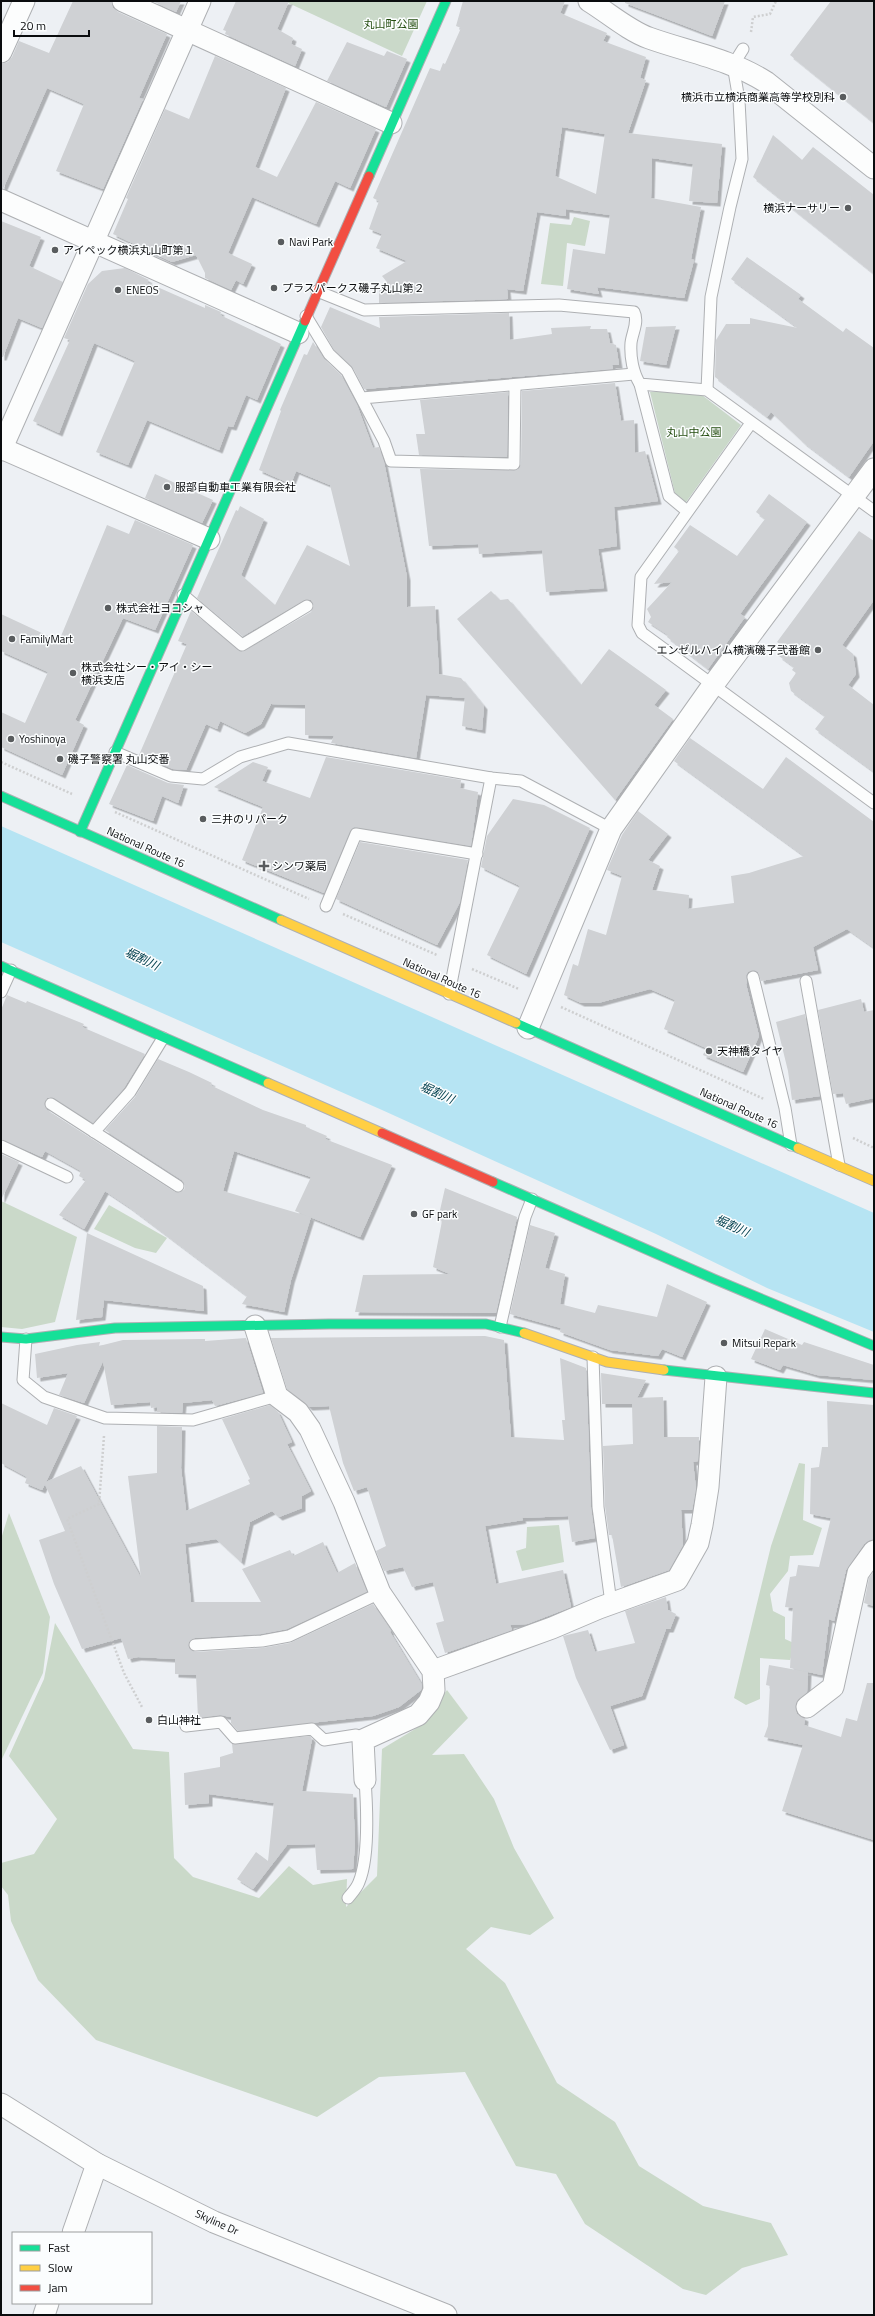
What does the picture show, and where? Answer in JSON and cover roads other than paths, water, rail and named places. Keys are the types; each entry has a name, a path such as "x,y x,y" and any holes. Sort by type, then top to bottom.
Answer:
{"main road":[{"path":"80,832 302,324 446,1"},
{"name":"National Route 16","path":"1,796 874,1181"},
{"path":"6,968 532,1199 874,1346"},
{"path":"1,1337 26,1339 115,1328 486,1324 514,1329 607,1362 716,1377 874,1394"}],"street":[{"path":"1,52 24,1"},
{"path":"123,1 391,123"},
{"path":"200,1 1,449 209,539"},
{"path":"589,1 647,38 738,57 766,82 874,168"},
{"path":"1,200 94,242 302,324"},
{"path":"528,1028 611,829 714,685 874,469"},
{"path":"255,1326 277,1396 298,1412 310,1429 344,1502 380,1593 433,1671 434,1690 430,1702 418,1715 363,1740 365,1780"},
{"path":"433,1671 552,1628 611,1603 677,1580 698,1543 708,1487 716,1377"},
{"path":"807,1707 833,1687 858,1573 874,1550"},
{"name":"Skyline Dr","path":"1,2104 97,2164 214,2222 446,2315"},
{"path":"73,2232 97,2164"},
{"path":"44,2315 48,2304"}],"lane":[{"path":"707,390 711,297 742,159 738,57"},
{"path":"317,291 364,310 560,305 627,310 634,312 636,317 631,344 637,379 669,496 687,511"},
{"path":"302,324 347,371 362,398 392,461 514,464 515,386"},
{"path":"362,398 515,386 637,379 707,390 874,511"},
{"path":"751,423 641,577 638,625 642,633 874,803"},
{"path":"183,595 242,645 307,606"},
{"path":"115,752 171,776 203,779 240,757 288,743 491,778 521,780 611,829"},
{"path":"449,994 491,778"},
{"path":"326,906 356,834 477,854"},
{"path":"1,992 6,968"},
{"path":"753,977 785,1108 791,1145"},
{"path":"806,981 834,1130 839,1165"},
{"path":"94,1132 130,1092 163,1038"},
{"path":"51,1104 178,1186"},
{"path":"1,1146 67,1178"},
{"path":"500,1327 525,1217 532,1199"},
{"path":"26,1339 23,1380 44,1397 105,1418 193,1420 277,1396"},
{"path":"593,1357 598,1507 611,1603"},
{"path":"195,1645 262,1642 288,1636 380,1593"},
{"path":"186,1726 221,1722 235,1738 312,1729 324,1740 356,1735 363,1740"},
{"path":"348,1898 359,1882 364,1855 367,1816 365,1780"}],"water":[{"name":"堀割川","path":"1,826 874,1213 874,1332 767,1288 656,1234 382,1110 1,942"}],"place":[{"name":"横浜市立横浜商業高等学校別科","path":"843,97"},
{"name":"横浜ナーサリー","path":"848,208"},
{"name":"Navi Park","path":"281,242"},
{"name":"アイペック横浜丸山町第１","path":"55,250"},
{"name":"プラスパークス磯子丸山第２","path":"274,288"},
{"name":"ENEOS","path":"118,290"},
{"name":"服部自動車工業有限会社","path":"167,487"},
{"name":"株式会社ヨコシャ","path":"108,608"},
{"name":"FamilyMart","path":"12,639"},
{"name":"エンゼルハイム横濱磯子弐番館","path":"818,650"},
{"name":"株式会社シー・アイ・シー 横浜支店","path":"73,673"},
{"name":"Yoshinoya","path":"11,739"},
{"name":"磯子警察署 丸山交番","path":"60,759"},
{"name":"三井のリパーク","path":"203,819"},
{"name":"シンワ薬局","path":"264,866"},
{"name":"天神橋タイヤ","path":"709,1051"},
{"name":"GF park","path":"414,1214"},
{"name":"Mitsui Repark","path":"724,1343"},
{"name":"白山神社","path":"149,1720"}],"park label":[{"name":"丸山町公園","path":"391,24"},
{"name":"丸山中公園","path":"694,432"}]}
